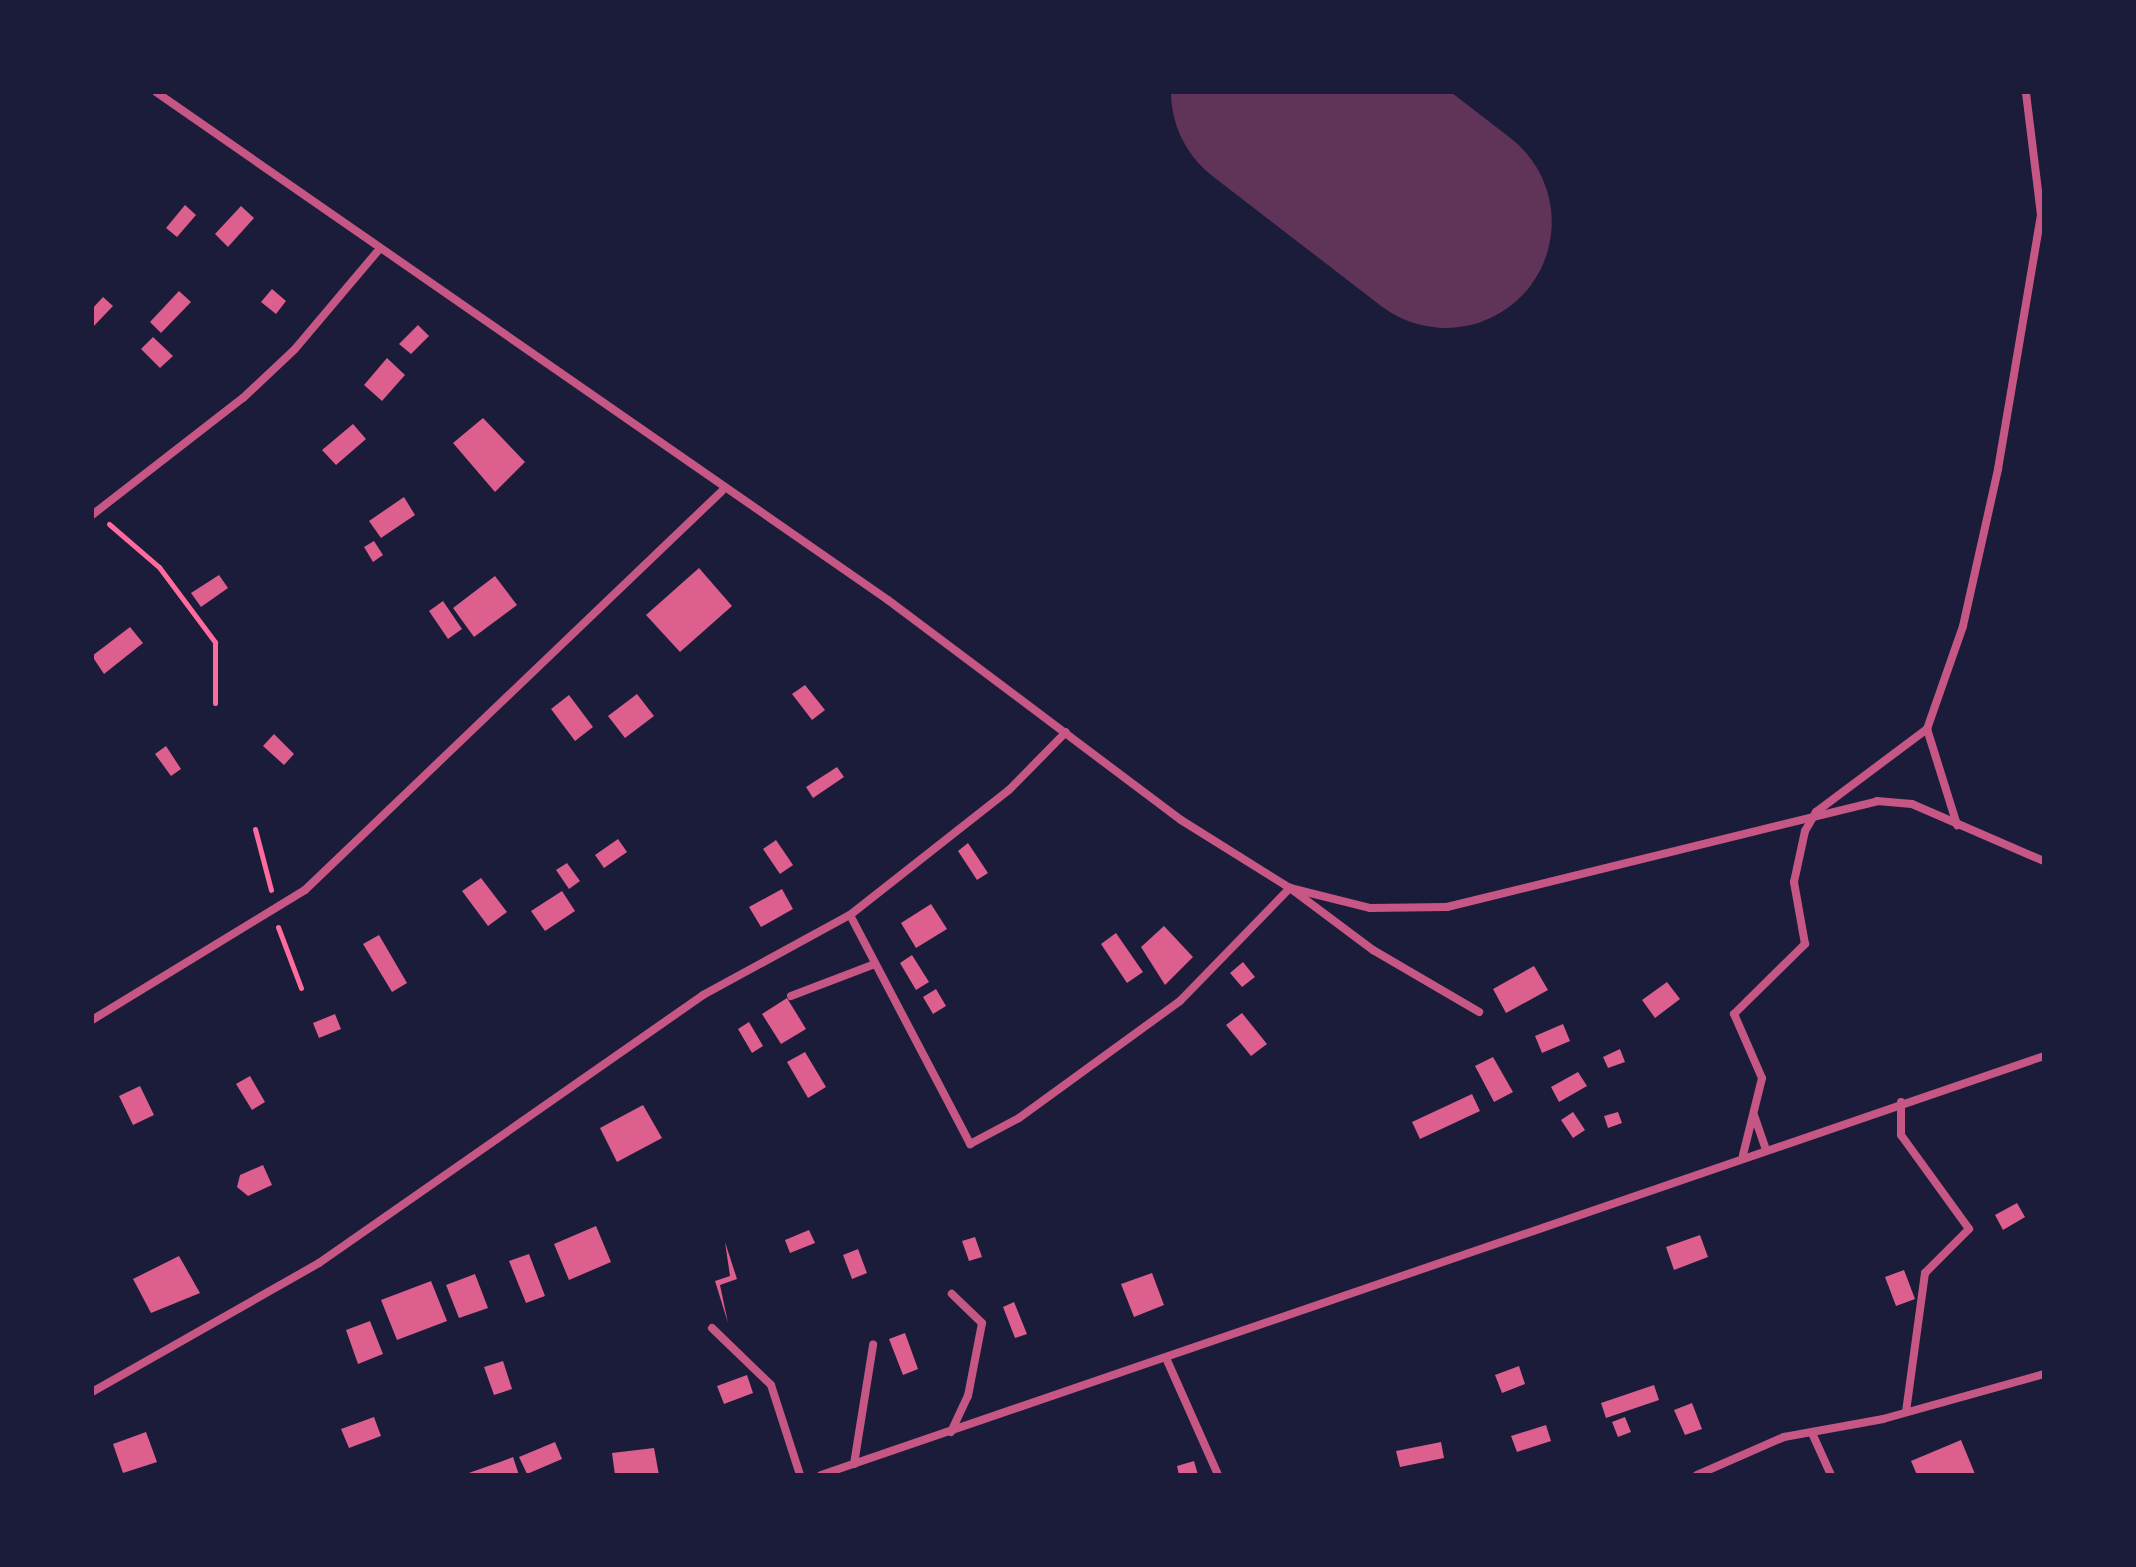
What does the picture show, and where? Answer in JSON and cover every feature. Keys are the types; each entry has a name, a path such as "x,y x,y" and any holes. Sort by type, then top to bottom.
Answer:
{"street":[{"path":"156,92 377,252 722,491 888,600 1181,820 1290,888 1373,950 1479,1012"},
{"path":"1743,1155 1762,1078 1734,1014 1805,944 1795,864 1816,812 1927,729 1963,626 1998,469 2034,266 2041,160 2026,92"},
{"path":"94,514 274,368 377,252"},
{"path":"92,1020 305,890 722,491"},
{"path":"1927,729 1957,825"},
{"path":"92,1392 319,1263 703,995 850,915 1009,790 1066,732"},
{"path":"1290,888 1370,908 1447,907 1640,864 1816,812 1877,801 1912,804 2044,861"},
{"path":"850,915 872,965 964,1139 976,1144 1180,1001 1290,888"},
{"path":"791,996 872,965"},
{"path":"821,1475 1166,1358 1765,1147 2044,1056"},
{"path":"1901,1102 1901,1135 1969,1229 1925,1273 1906,1412"},
{"path":"1753,1114 1765,1147"},
{"path":"951,1432 968,1396 982,1323 952,1294"},
{"path":"712,1328 771,1385 800,1475"},
{"path":"854,1464 873,1345"},
{"path":"1166,1358 1218,1475"},
{"path":"1697,1475 1784,1437 1906,1412 2044,1374"},
{"path":"1812,1433 1831,1475"}],"path":[{"path":"94,514 159,567 201,619 215,642 215,703"},
{"path":"255,829 273,908 301,988"}],"building":[{"path":"185,205 196,215 177,237 166,228"},
{"path":"241,206 254,218 228,247 215,234"},
{"path":"272,289 286,301 276,314 261,302"},
{"path":"179,291 191,302 161,333 150,322"},
{"path":"103,297 113,306 92,328 92,309"},
{"path":"418,325 429,336 411,354 399,344"},
{"path":"153,337 173,356 160,368 141,349"},
{"path":"387,358 405,375 382,401 364,385"},
{"path":"483,418 525,462 495,492 453,443"},
{"path":"353,424 366,439 336,465 322,450"},
{"path":"404,497 415,515 381,538 369,521"},
{"path":"374,541 383,555 373,562 364,547"},
{"path":"699,568 732,606 680,652 646,615"},
{"path":"219,575 228,588 201,607 191,593"},
{"path":"495,576 517,605 474,637 453,608"},
{"path":"443,601 462,629 448,639 429,611"},
{"path":"130,627 143,643 104,674 92,656"},
{"path":"805,685 825,710 812,720 792,694"},
{"path":"637,694 654,716 625,738 608,716"},
{"path":"569,695 593,727 575,741 551,709"},
{"path":"274,734 294,754 284,765 263,746"},
{"path":"166,746 181,769 171,776 155,754"},
{"path":"837,767 844,777 813,798 806,787"},
{"path":"618,839 627,852 604,868 595,855"},
{"path":"776,840 793,865 780,874 763,849"},
{"path":"968,843 988,873 977,880 958,851"},
{"path":"567,863 580,881 569,889 556,870"},
{"path":"481,878 507,912 488,926 462,891"},
{"path":"782,889 793,909 761,927 749,907"},
{"path":"562,891 575,911 545,931 531,911"},
{"path":"931,904 947,929 916,948 901,923"},
{"path":"1164,926 1193,957 1165,985 1141,947"},
{"path":"1116,933 1143,972 1127,983 1101,944"},
{"path":"379,935 407,983 392,992 363,944"},
{"path":"912,955 929,982 916,990 900,963"},
{"path":"1243,962 1255,977 1242,987 1230,973"},
{"path":"1534,966 1548,990 1506,1013 1493,989"},
{"path":"1667,982 1680,999 1655,1018 1642,1000"},
{"path":"936,989 946,1006 933,1014 923,997"},
{"path":"787,998 806,1029 781,1044 762,1014"},
{"path":"1242,1013 1267,1044 1251,1056 1226,1025"},
{"path":"335,1014 341,1029 319,1038 313,1023"},
{"path":"749,1022 763,1046 752,1053 738,1029"},
{"path":"1563,1024 1570,1041 1542,1053 1535,1036"},
{"path":"1620,1049 1625,1062 1608,1068 1603,1057"},
{"path":"805,1052 826,1087 808,1098 787,1062"},
{"path":"1493,1057 1513,1092 1494,1102 1475,1066"},
{"path":"1578,1072 1587,1086 1559,1102 1551,1087"},
{"path":"250,1076 265,1102 252,1110 236,1084"},
{"path":"140,1086 154,1115 133,1125 119,1096"},
{"path":"1472,1094 1480,1111 1420,1139 1412,1122"},
{"path":"643,1105 662,1138 617,1162 600,1128"},
{"path":"1573,1112 1585,1130 1573,1138 1561,1120"},
{"path":"1618,1112 1622,1123 1608,1128 1604,1116"},
{"path":"263,1165 272,1185 248,1196 237,1187 240,1175"},
{"path":"2017,1203 2025,1217 2003,1230 1995,1215"},
{"path":"596,1226 611,1262 569,1280 554,1244"},
{"path":"809,1230 815,1243 790,1253 785,1240"},
{"path":"1700,1235 1708,1257 1674,1270 1666,1247"},
{"path":"975,1237 982,1257 969,1261 962,1241"},
{"path":"725,1242 737,1279 720,1285 728,1323 715,1281 730,1276"},
{"path":"858,1249 867,1273 852,1279 843,1255"},
{"path":"529,1254 545,1296 526,1303 509,1261"},
{"path":"179,1256 200,1293 151,1313 133,1279"},
{"path":"1904,1270 1915,1299 1896,1306 1885,1277"},
{"path":"1152,1273 1164,1305 1134,1317 1121,1284"},
{"path":"475,1274 488,1308 459,1318 446,1285"},
{"path":"431,1281 447,1321 397,1340 381,1300"},
{"path":"1014,1302 1027,1334 1015,1338 1003,1307"},
{"path":"370,1321 383,1354 358,1364 346,1330"},
{"path":"905,1333 918,1369 903,1375 889,1339"},
{"path":"503,1361 512,1389 494,1395 484,1367"},
{"path":"1519,1366 1525,1384 1502,1393 1495,1375"},
{"path":"747,1375 753,1393 724,1404 717,1386"},
{"path":"1654,1385 1659,1400 1606,1418 1601,1403"},
{"path":"1692,1403 1702,1429 1685,1435 1674,1410"},
{"path":"374,1417 381,1436 349,1448 341,1429"},
{"path":"1625,1417 1631,1432 1618,1437 1612,1422"},
{"path":"1546,1425 1551,1441 1517,1452 1511,1436"},
{"path":"146,1432 157,1462 123,1473 113,1444"},
{"path":"1961,1440 1975,1474 1917,1475 1911,1461"},
{"path":"555,1442 562,1459 527,1474 519,1457"},
{"path":"1441,1442 1444,1458 1400,1467 1396,1451"},
{"path":"654,1448 659,1475 615,1475 612,1453"},
{"path":"513,1457 519,1475 463,1475 500,1462"},
{"path":"1194,1461 1198,1475 1179,1475 1177,1466"}],"runway":[{"path":"1277,92 1446,222"}]}
